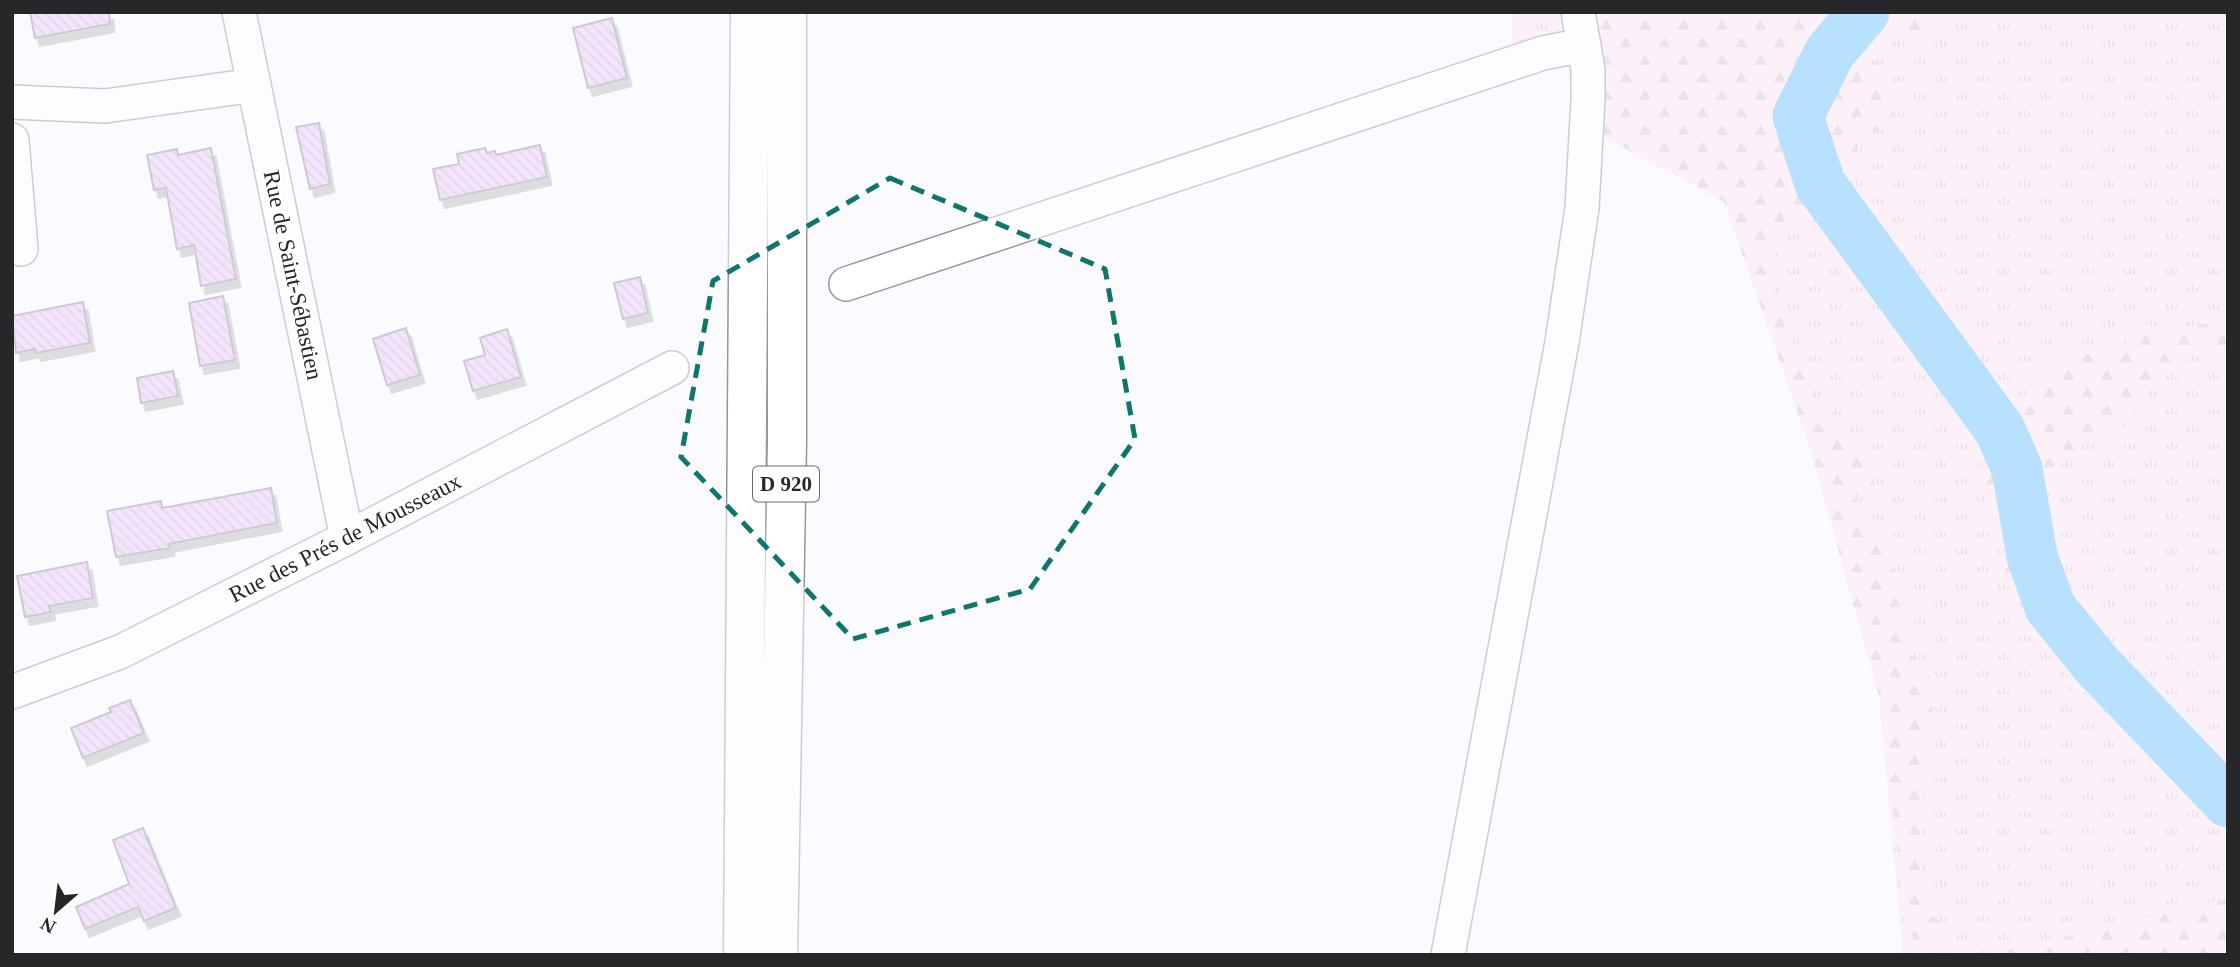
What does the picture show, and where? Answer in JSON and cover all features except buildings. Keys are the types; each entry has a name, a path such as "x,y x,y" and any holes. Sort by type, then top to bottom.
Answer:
{"highway":[{"name":"D 920","path":"743,955 750,12"},
{"name":"D 920","path":"778,955 787,440 787,12"}],"street":[{"name":"Rue de Saint-Sébastien","path":"239,12 347,538"},
{"path":"1448,955 1568,302 1582,208 1588,80 1578,12"},
{"path":"846,284 1543,53 1584,45"},
{"path":"12,102 105,106 254,85"},
{"path":"12,140 21,249"},
{"name":"Rue des Prés de Mousseaux","path":"12,692 120,652 347,538 672,368"}],"highlighted area":[{"path":"890,178 1105,269 1135,439 1030,589 853,639 681,457 713,281"}],"green space":[{"path":"1513,12 2228,12 2228,955 1903,955 1879,696 1810,448 1724,202 1573,120 1565,38 1511,46"},
{"path":"1586,12 1882,12 1875,21 1869,23 1878,30 1877,35 1866,39 1849,60 1855,65 1864,58 1879,62 1893,99 1891,111 1894,115 1886,128 1865,135 1858,146 1848,180 1868,214 1994,394 2006,403 2031,392 2046,369 2070,354 2088,354 2107,346 2126,344 2133,333 2148,325 2176,329 2208,324 2228,310 2228,350 2213,346 2194,353 2176,369 2167,371 2153,382 2147,397 2142,400 2124,428 2107,437 2081,445 2052,468 2051,472 2058,479 2046,502 2061,508 2056,522 2060,525 2053,548 2060,554 2056,561 2064,580 2072,585 2076,611 2088,614 2095,624 2091,633 2093,637 2125,655 2124,665 2144,673 2146,680 2156,685 2156,690 2166,696 2166,702 2189,715 2198,736 2196,741 2228,787 2228,820 2227,814 2210,805 2210,797 2202,794 2204,788 2182,777 2183,766 2168,762 2159,768 2150,764 2144,749 2133,746 2133,740 2121,733 2113,706 2092,694 2069,690 2066,673 2069,651 2050,641 2028,613 2024,603 2016,598 2007,584 2003,539 1997,535 1994,522 1997,514 1987,505 1982,453 1976,448 1967,420 1960,415 1947,389 1840,237 1830,248 1824,250 1814,245 1814,238 1802,233 1798,216 1786,212 1789,199 1777,187 1772,189 1772,201 1784,212 1784,223 1779,232 1781,235 1778,239 1774,238 1771,248 1783,266 1781,270 1776,269 1774,272 1780,279 1772,288 1781,292 1779,302 1787,314 1783,320 1786,327 1782,336 1793,345 1813,392 1822,404 1848,422 1864,459 1869,463 1870,479 1874,482 1864,496 1855,494 1854,498 1858,501 1856,505 1865,512 1866,520 1887,544 1885,550 1895,576 1893,581 1883,577 1881,581 1899,595 1908,621 1912,655 1935,683 1923,693 1930,697 1933,710 1924,720 1931,726 1921,749 1928,763 1924,772 1924,802 1918,852 1927,914 1944,923 1938,945 1918,950 1905,919 1879,696 1810,448 1724,202 1596,133"},
{"path":"1894,12 1967,12 1921,35 1906,37 1896,31"},
{"path":"2228,899 2228,955 1988,955"}],"waterway":[{"path":"1864,12 1830,52 1798,116 1820,184 2000,430 2017,469 2032,556 2050,607 2096,664 2228,802"}]}
